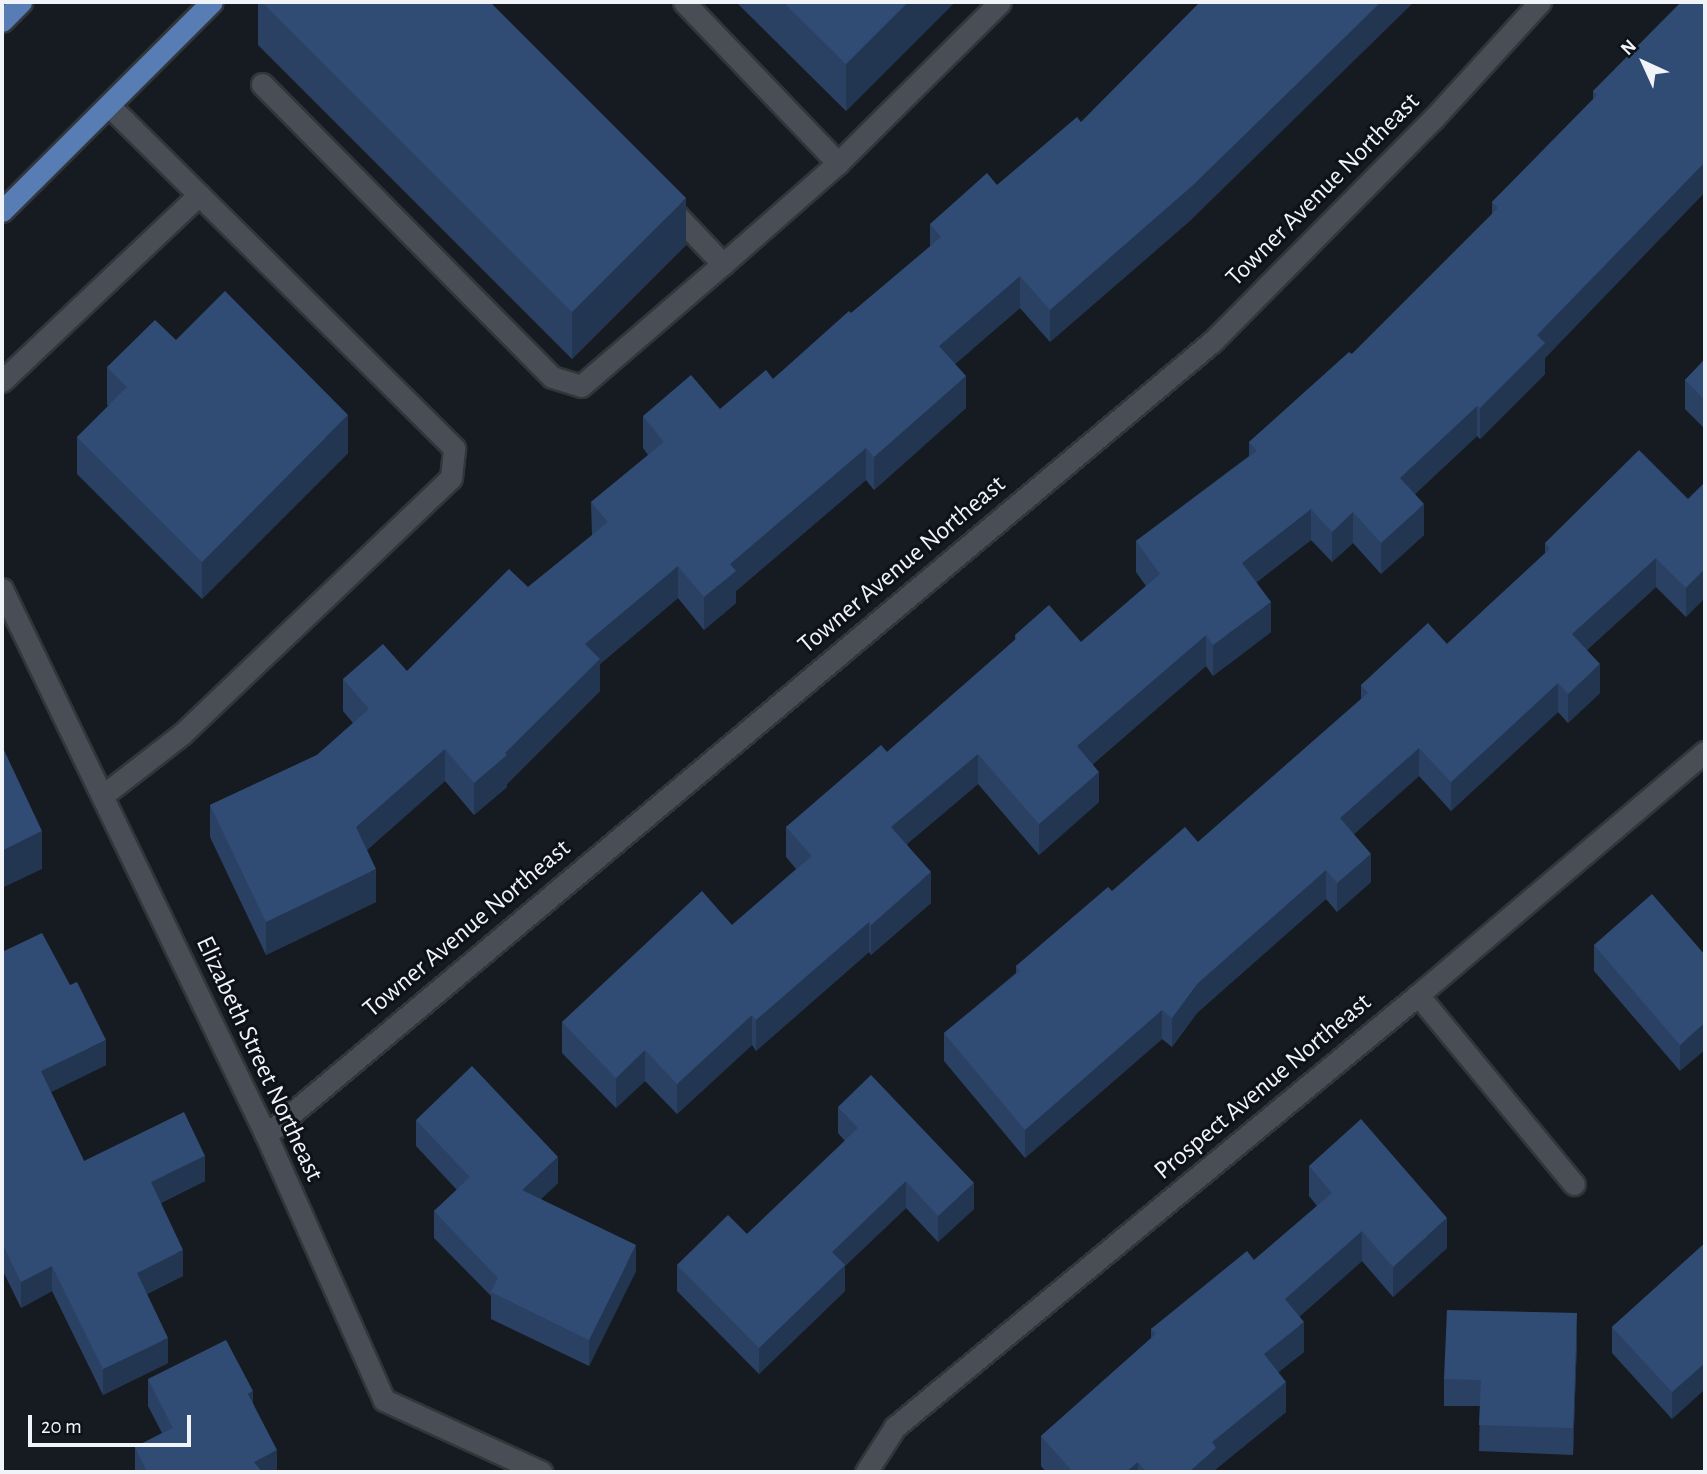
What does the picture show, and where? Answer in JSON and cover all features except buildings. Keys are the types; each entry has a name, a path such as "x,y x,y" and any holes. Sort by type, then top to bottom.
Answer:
{"main road":[{"path":"2,21 21,2"},
{"path":"2,211 212,2"}],"street":[{"path":"684,2 838,163"},
{"path":"262,84 552,377 581,386 838,163 1000,2"},
{"name":"Towner Avenue Northeast","path":"266,1135 1213,341 1433,119 1540,2"},
{"path":"102,796 182,734 451,478 454,448 108,105"},
{"path":"656,194 723,264"},
{"path":"2,381 199,195"},
{"name":"Elizabeth Street Northeast","path":"2,589 266,1135 384,1400 541,1472"},
{"name":"Prospect Avenue Northeast","path":"866,1472 895,1427 1418,995 1705,752"},
{"path":"1418,995 1574,1184"}]}
